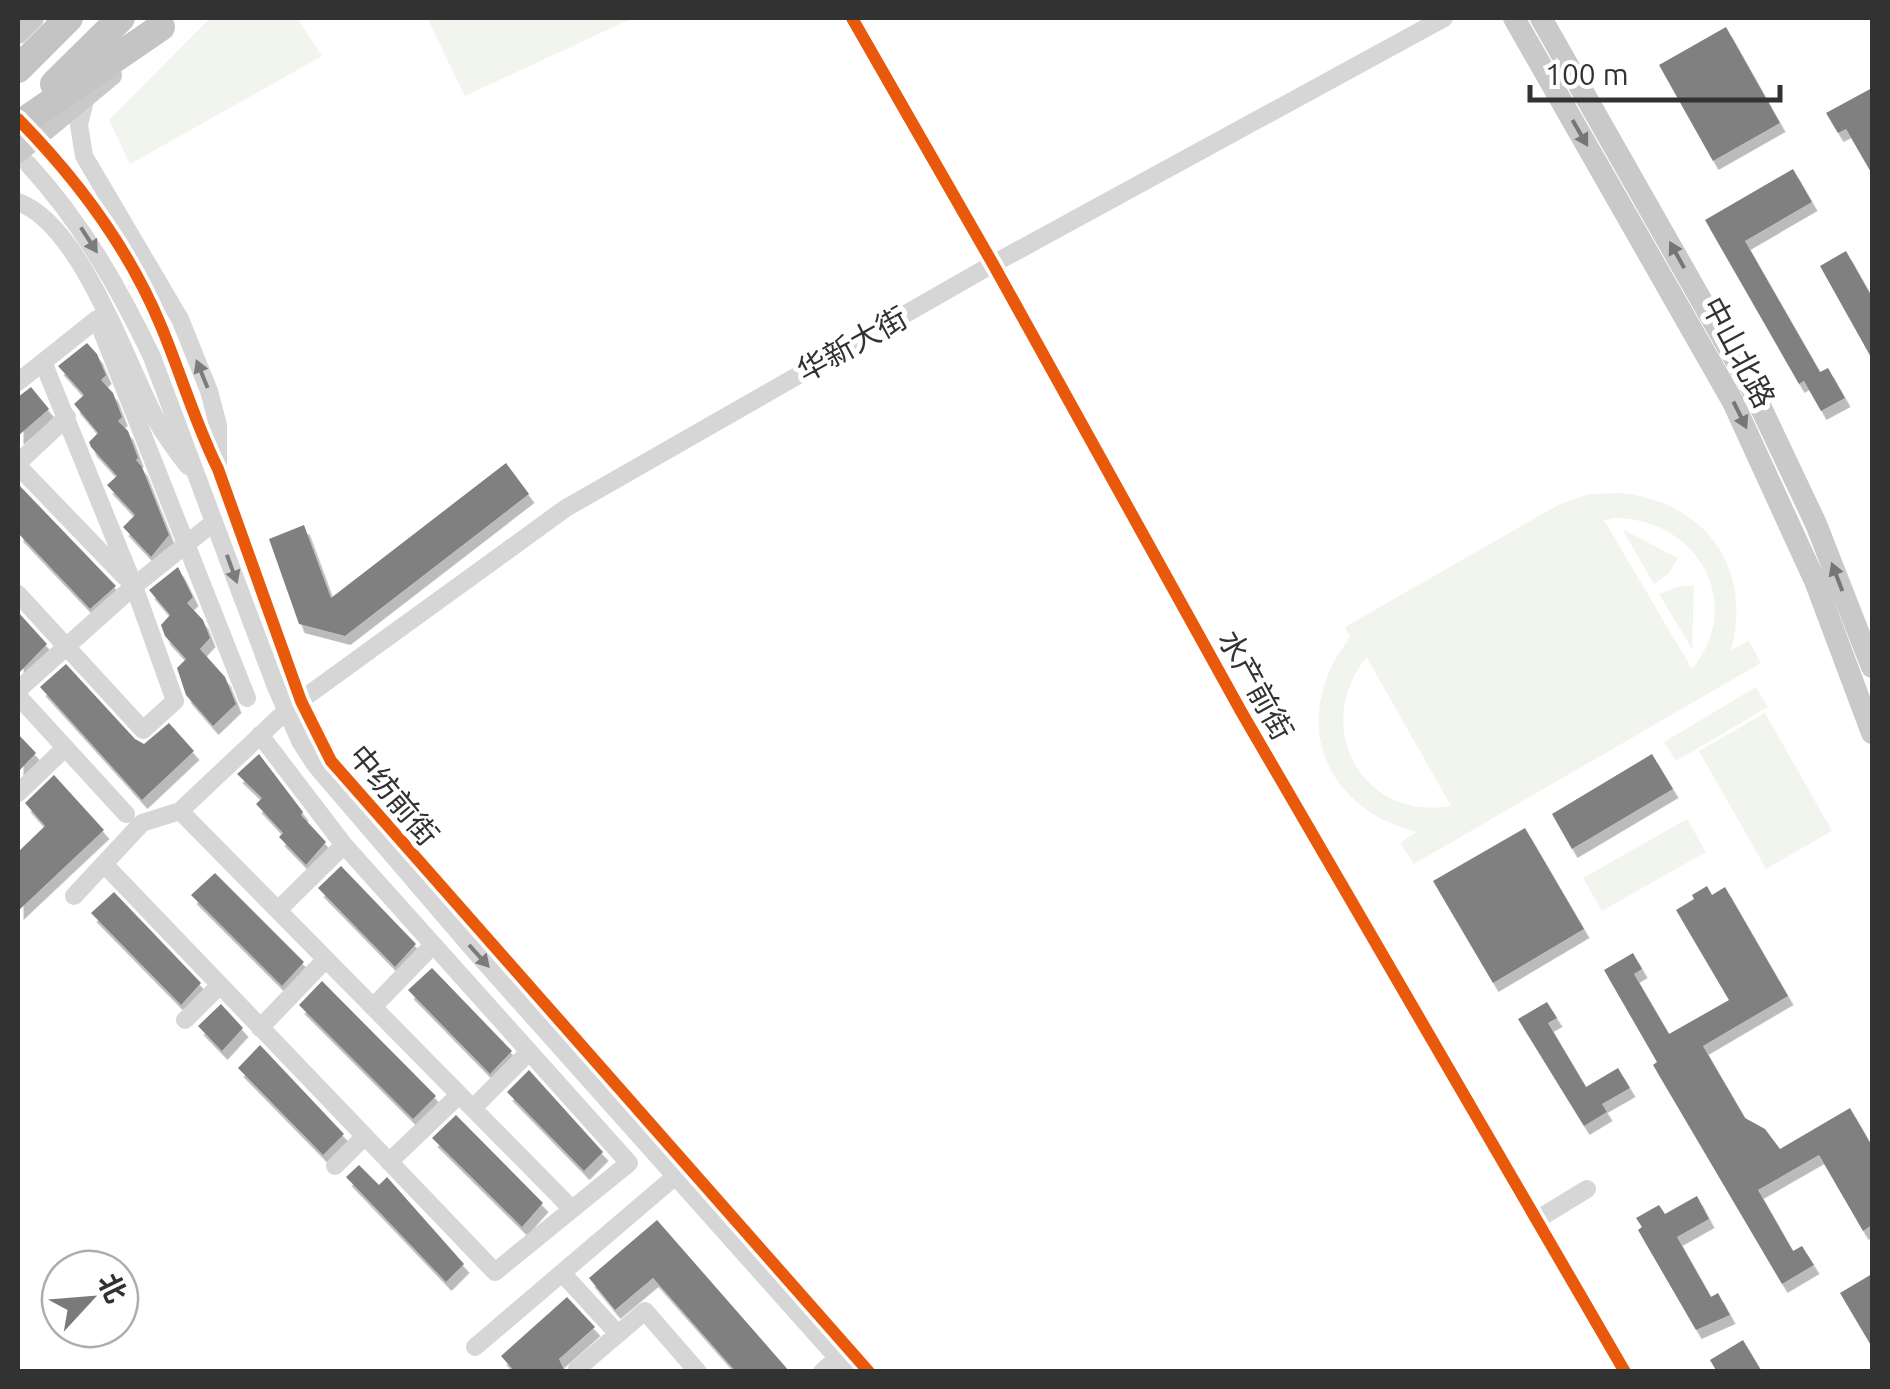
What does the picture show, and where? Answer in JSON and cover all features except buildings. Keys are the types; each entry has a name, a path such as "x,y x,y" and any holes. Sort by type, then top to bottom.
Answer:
{"highway":[{"path":"18,69 69,18"},
{"path":"18,123 121,18"},
{"path":"18,123 165,22"}],"main road":[{"path":"18,32 33,18"},
{"path":"18,59 50,18"},
{"name":"中山北路","path":"1514,18 1733,402 1815,581 1872,732"},
{"name":"中山北路","path":"1541,18 1754,393 1816,524 1872,668"},
{"path":"23,158 165,22"}],"street":[{"name":"水产前街","path":"852,18 994,264 1242,713 1626,1372"},
{"name":"华新大街","path":"74,896 142,823 180,811 293,706 566,508 994,264 1444,18"},
{"path":"86,96 80,124 84,156 180,320 218,426 218,469"},
{"name":"中纺前街","path":"46,148 89,202 160,323 218,469 293,706 354,789 845,1359 869,1372"},
{"path":"23,158 84,232 128,306 293,706"},
{"path":"18,202 32,208 54,228 80,266 117,333 155,419 196,475"},
{"path":"18,382 98,319 246,698"},
{"path":"18,594 143,730 176,700 43,362"},
{"path":"67,418 18,464 134,586"},
{"path":"126,814 18,693 134,586 214,522"},
{"path":"104,864 494,1272 628,1164 344,845 260,736"},
{"path":"18,793 65,748"},
{"path":"180,811 572,1209"},
{"path":"278,910 344,845"},
{"path":"373,1007 432,946"},
{"path":"260,1028 326,959"},
{"path":"185,1020 220,985"},
{"path":"390,1162 528,1052"},
{"path":"335,1166 365,1136"},
{"path":"474,1347 683,1169"},
{"path":"1538,1219 1587,1190"},
{"path":"562,1273 618,1334"},
{"path":"579,1372 577,1369 645,1311 698,1372"},
{"path":"822,1372 845,1359"}],"shaded area":[{"path":"210,18 297,18 322,56 130,164 109,120"},
{"path":"427,18 633,18 465,96"},
{"path":"1622,493 1652,499 1699,525 1728,566 1735,592 1731,650 1749,641 1761,663 1414,864 1400,843 1417,832 1367,810 1333,773 1323,750 1319,725 1321,698 1332,666 1350,637 1345,627 1558,505 1589,494","holes":["1604,520 1643,522 1669,532 1689,548 1704,568 1713,592 1715,617 1708,643 1692,669","1367,658 1451,806 1420,807 1392,799 1370,784 1354,764 1345,739 1344,712 1350,685"]},
{"path":"1622,529 1678,558 1669,573 1654,584"},
{"path":"1694,585 1692,649 1659,594"},
{"path":"1756,687 1768,707 1676,761 1664,742"},
{"path":"1765,713 1832,831 1766,869 1699,751"},
{"path":"1687,819 1706,852 1602,911 1583,878"}],"cycle path":[{"path":"852,18 1242,713 1625,1372"},
{"path":"18,119 99,216 148,297 218,469 301,701 331,761 869,1372"}]}
